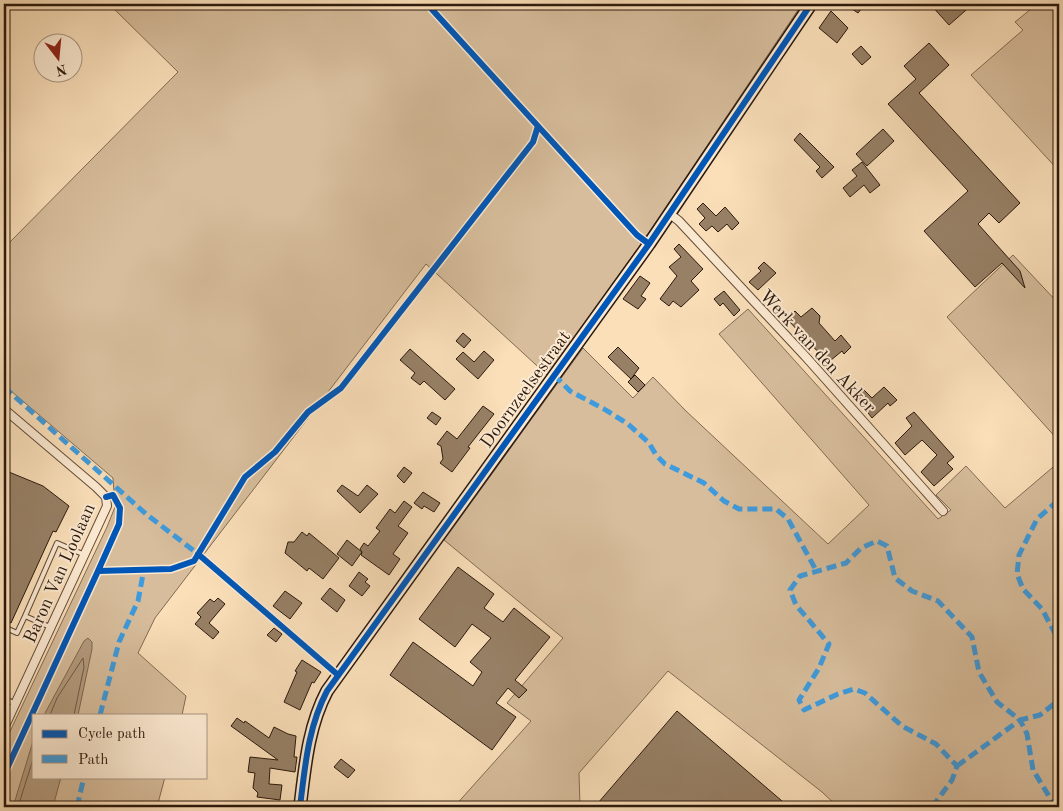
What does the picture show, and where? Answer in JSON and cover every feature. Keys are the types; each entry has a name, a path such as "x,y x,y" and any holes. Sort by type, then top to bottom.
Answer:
{"main road":[{"name":"Doornzeelsestraat","path":"300,807 310,735 327,691 670,214 811,4"}],"street":[{"name":"Werk van den Akker","path":"670,214 679,221 805,356 943,511"},
{"name":"Baron Van Loolaan","path":"4,409 106,498 108,506 4,728"}],"lane":[{"path":"4,627 17,633 57,543 85,555"},
{"path":"25,616 51,628"},
{"path":"4,698 15,704"}],"shaded area":[{"path":"109,4 802,4 648,234 640,241 641,244 547,375 426,264 155,618 138,653 186,696 182,714 32,714 32,778 165,778 157,807 4,807 4,744 115,507 113,478 4,385 4,248 178,72"},
{"path":"1037,4 1059,4 1059,171 971,75 1023,30 1015,22"},
{"path":"1013,255 1059,304 1059,441 947,317"},
{"path":"748,309 938,519 951,510 936,495 966,466 1005,508 1059,462 1059,807 838,807 822,792 668,671 579,773 580,807 454,807 531,721 507,703 563,638 444,540 583,348 633,398 653,377 686,411 828,544 869,505 719,334"}],"water":[{"path":"88,638 92,642 92,649 78,714 45,714 84,641"},
{"path":"32,745 32,778 61,778 53,807 13,807"}],"building":[{"path":"845,4 865,4 858,13"},
{"path":"930,4 973,4 949,25"},
{"path":"831,11 848,28 837,43 819,28"},
{"path":"929,43 949,65 919,93 1020,203 999,223 989,213 978,224 1020,271 1025,288 1002,263 975,287 924,231 968,191 888,104 916,79 904,66"},
{"path":"861,46 871,57 862,65 852,54"},
{"path":"883,129 894,141 867,166 856,154"},
{"path":"800,133 834,167 822,178 816,171 820,167 794,140"},
{"path":"862,162 880,185 870,193 864,185 850,197 843,188 857,176 852,170"},
{"path":"703,203 716,216 725,207 739,223 732,230 727,224 718,232 712,226 706,231 699,224 705,218 697,209"},
{"path":"679,244 703,269 691,281 699,290 681,307 673,301 669,306 660,299 677,276 669,267 681,257 674,249"},
{"path":"764,262 776,273 758,290 749,282 761,271 758,268"},
{"path":"640,276 650,283 641,296 646,299 638,309 623,299"},
{"path":"724,291 740,310 734,316 723,303 720,306 714,299"},
{"path":"812,308 820,316 819,323 835,341 841,335 851,347 844,354 842,351 825,365 819,359 822,356 787,319 795,311 801,317"},
{"path":"463,333 471,340 464,348 456,341"},
{"path":"618,347 639,368 631,379 608,357"},
{"path":"410,349 455,389 445,400 424,381 420,385 411,378 415,373 400,360"},
{"path":"484,351 494,360 478,379 456,359 463,352 474,362"},
{"path":"635,375 645,385 638,392 628,382"},
{"path":"884,387 897,400 890,406 888,403 872,418 856,397 864,390 872,398"},
{"path":"483,406 494,414 468,447 470,448 452,472 440,463 443,459 441,446 437,444 447,431 457,439"},
{"path":"432,412 441,418 436,425 427,418"},
{"path":"914,412 954,457 947,463 953,469 934,486 921,472 937,455 922,440 905,455 895,443 912,426 906,418"},
{"path":"404,467 412,473 404,483 397,476"},
{"path":"4,470 43,486 69,506 56,532 53,531 11,623 4,620"},
{"path":"342,485 358,496 367,485 378,494 360,513 337,491"},
{"path":"423,492 440,503 434,512 424,506 422,509 414,503"},
{"path":"404,501 412,507 398,526 408,533 393,554 400,559 389,575 361,555 360,549 364,543 368,546 380,531 376,528 390,509 395,513"},
{"path":"302,532 307,536 309,533 339,558 323,579 309,568 307,571 285,553 288,542 294,542"},
{"path":"347,540 362,552 352,566 337,554"},
{"path":"458,567 494,594 484,608 503,622 514,608 550,637 515,680 527,690 519,698 508,688 496,703 516,717 492,750 390,675 413,642 473,686 482,672 470,662 491,638 472,624 455,647 419,619"},
{"path":"359,572 368,579 365,582 370,586 362,596 349,586"},
{"path":"330,588 345,600 337,612 321,599"},
{"path":"285,591 302,603 290,619 273,606"},
{"path":"218,598 225,604 209,623 219,632 213,639 195,624 201,617 197,613 210,599 214,602"},
{"path":"274,628 282,634 276,642 267,635"},
{"path":"302,660 321,672 314,683 312,682 300,710 284,702 297,672 295,671"},
{"path":"677,711 789,807 603,807 598,803"},
{"path":"237,718 244,723 245,721 269,738 274,727 296,736 294,757 297,757 295,772 270,768 269,784 282,785 280,800 257,797 258,793 253,788 255,773 248,772 250,757 278,760 231,726"},
{"path":"341,759 355,770 348,778 334,767"}],"marked path":[{"path":"554,375 570,391 628,424 649,443 656,455 665,464 704,483 724,501 739,509 776,509 788,519 817,572"},
{"path":"4,387 146,514 202,557"},
{"path":"1059,503 1054,504 1037,519 1019,555 1017,574 1023,589 1042,609 1059,641"},
{"path":"932,807 952,780 957,766 936,744 902,726 865,693 854,689 838,694 804,710 799,700 819,668 829,644 796,605 790,590 800,576 846,563 861,548 877,541 887,546 895,578 912,591 938,601 972,637 979,672 997,702 1020,720 1040,715 1059,700"},
{"path":"100,714 119,642 138,601 144,569"},
{"path":"957,766 1020,720 1027,734 1033,770 1055,806"},
{"path":"77,807 84,778"}],"cycle path":[{"path":"427,4 637,235 649,244"},
{"path":"300,807 311,733 327,691 649,244 811,4"},
{"path":"32,714 98,571 171,569 194,561 245,477 275,452 308,412 341,388 533,142 538,126"},
{"path":"98,571 119,524 120,508 113,495 106,497"},
{"path":"198,554 338,675"},
{"path":"4,775 32,714"}]}
